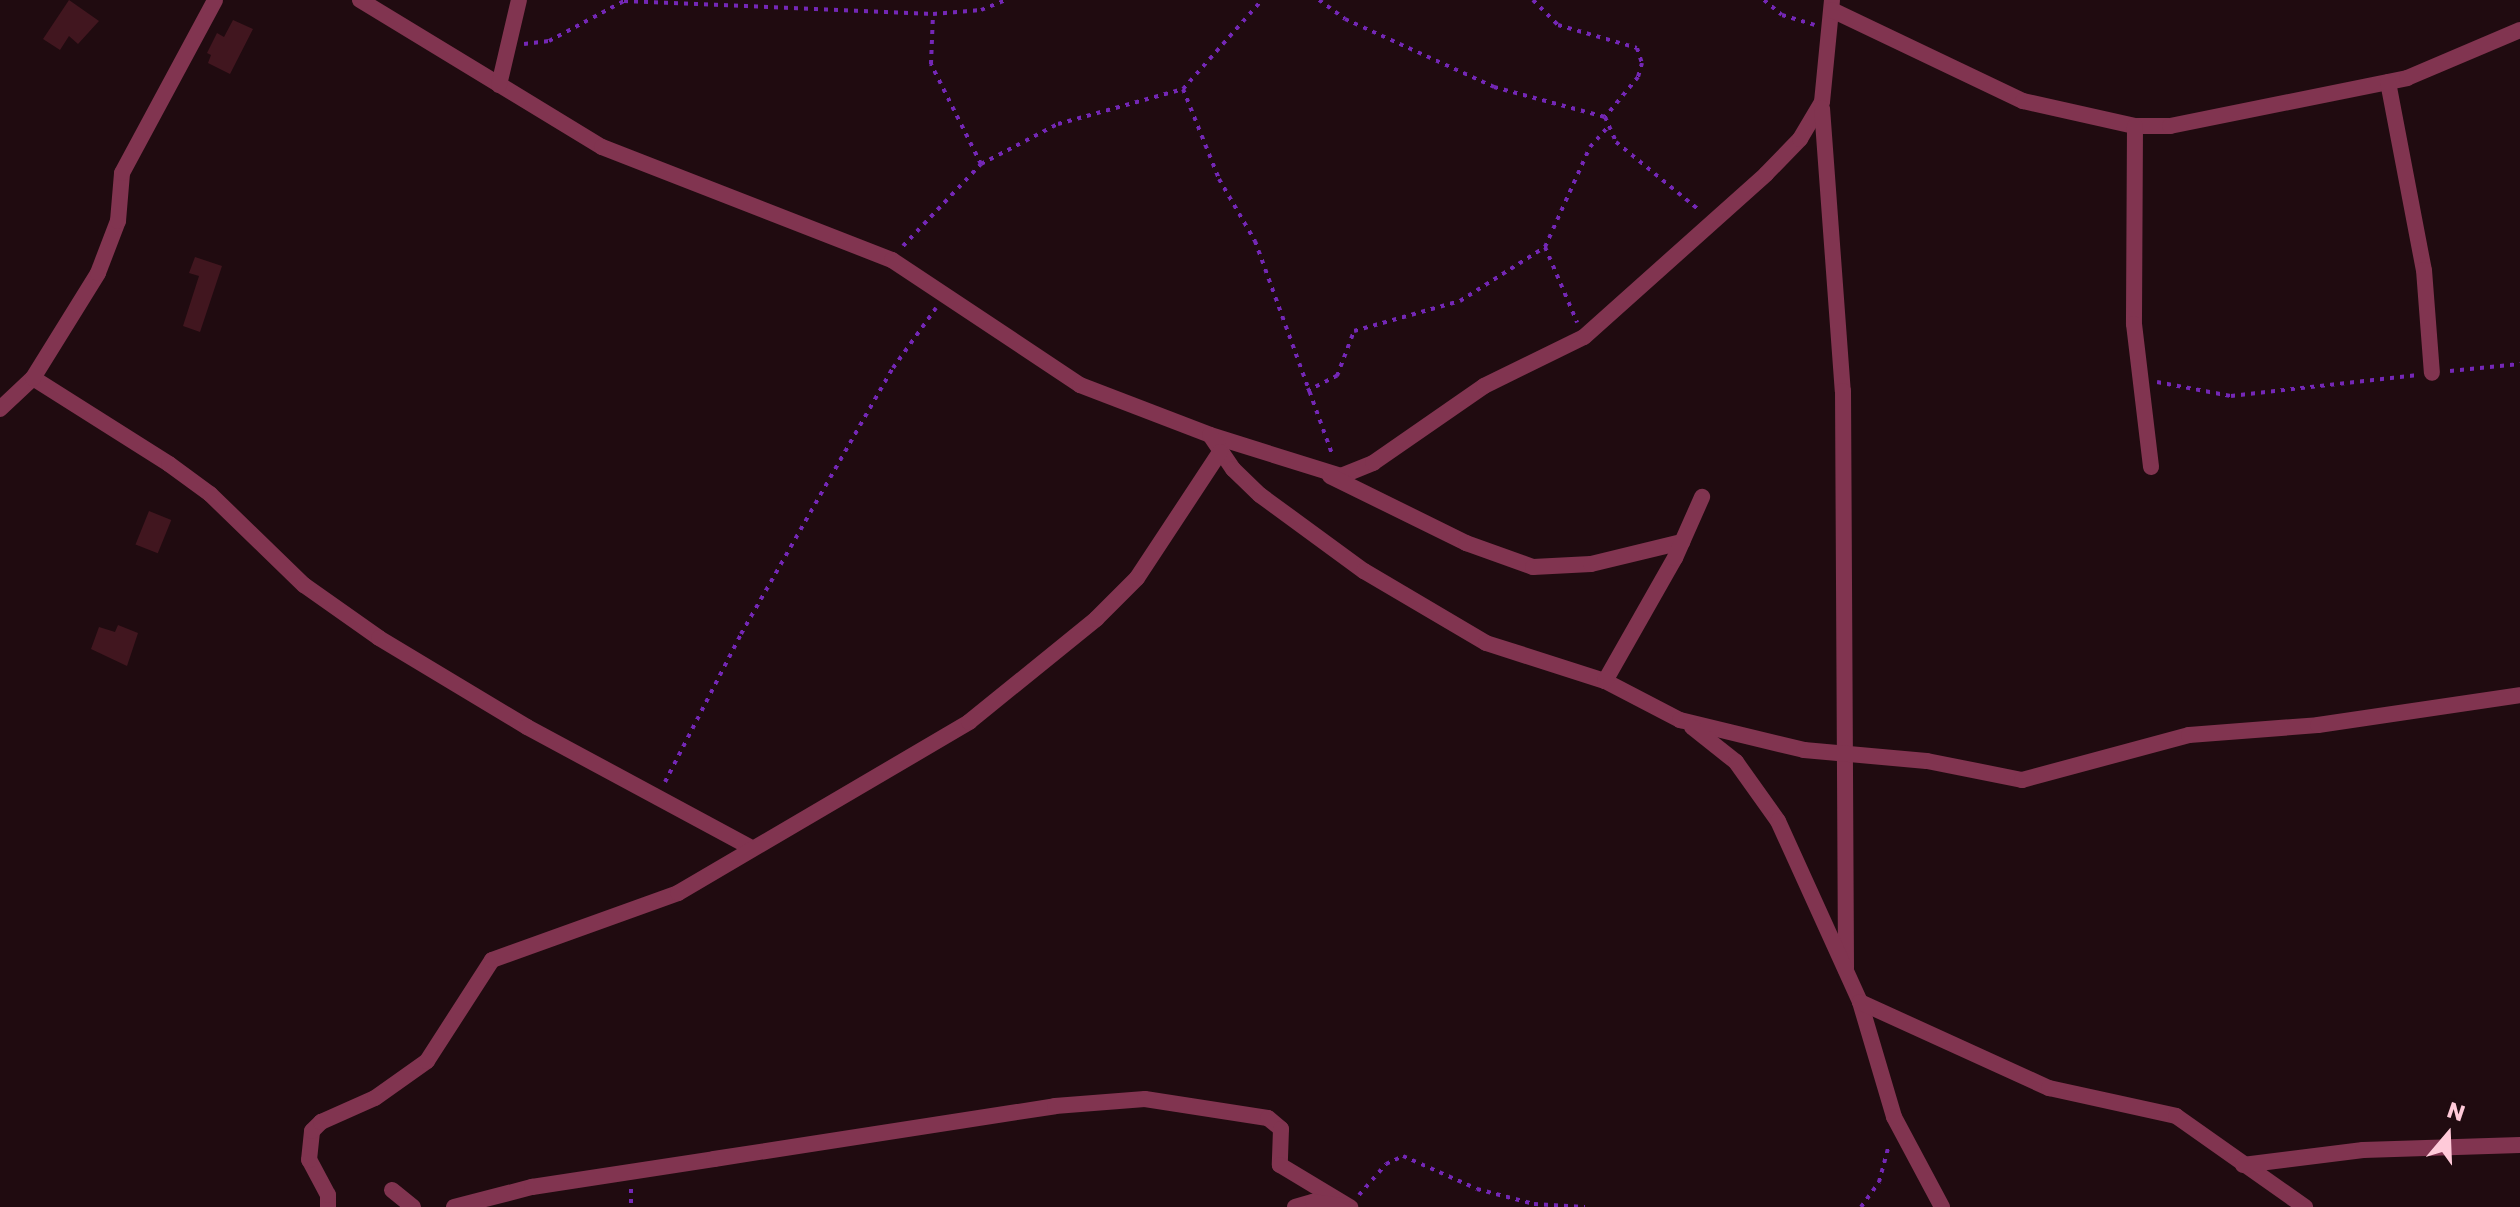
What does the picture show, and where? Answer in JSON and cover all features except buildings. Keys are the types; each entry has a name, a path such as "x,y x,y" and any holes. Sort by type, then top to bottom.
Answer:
{"street":[{"path":"0,409 33,378 98,273 118,221 122,173 215,0"},
{"path":"360,0 499,85 644,167 796,220 892,260 944,291 1080,385 1210,435 1335,476 1466,543 1533,567 1591,564 1682,542"},
{"path":"499,85 519,0"},
{"path":"1846,970 1843,391 1822,102 1832,5 2023,101 2135,126 2170,126 2388,82 2520,30"},
{"path":"2388,82 2424,270 2432,373"},
{"path":"1335,476 1373,463 1484,386 1584,337 1713,224 1800,139 1822,102"},
{"path":"2135,126 2133,241 2139,380 2151,467"},
{"path":"33,378 169,464 210,494 304,585 379,638 527,727 750,847"},
{"path":"1210,435 1220,452 1270,503 1364,571 1454,624 1516,655 1605,681 1680,720 1736,762 1778,821 1860,1002 1894,1117 1942,1207"},
{"path":"328,1207 328,1195 308,1154 321,1122 358,1108 427,1061 492,960 678,893 750,847 969,722 1096,619 1137,578 1220,452"},
{"path":"1605,681 1682,542 1702,497"},
{"path":"1680,720 1844,756 1927,761 1997,779 2022,780 2189,735 2318,725 2520,695"},
{"path":"1860,1002 2049,1088 2176,1116 2305,1207"},
{"path":"454,1207 532,1187 1055,1106 1145,1099 1268,1118 1281,1129 1280,1165 1348,1207"},
{"path":"2243,1165 2363,1150 2520,1145"},
{"path":"392,1190 413,1207"},
{"path":"1295,1207 1332,1202 1348,1207"}],"path":[{"path":"510,47 549,41 624,1 933,14 981,10 1006,0"},
{"path":"892,260 928,214 981,164 1058,124 1183,89 1262,0"},
{"path":"1319,0 1345,19 1494,87 1605,117"},
{"path":"1533,0 1558,25 1637,48 1642,63 1638,77 1605,117"},
{"path":"1764,0 1782,15 1831,29"},
{"path":"933,14 931,64 981,164"},
{"path":"1183,89 1219,179 1255,241 1335,476"},
{"path":"1605,117 1616,142 1713,224"},
{"path":"1307,391 1337,376 1354,331 1406,321 1460,301 1545,247 1590,147 1608,126"},
{"path":"1545,247 1584,337"},
{"path":"658,796 741,634 893,368 925,328 944,291"},
{"path":"2139,380 2231,396 2520,364"},
{"path":"1861,1207 1879,1182 1889,1134"},
{"path":"1348,1207 1386,1164 1403,1156 1488,1192 1534,1204 1585,1207"}]}
